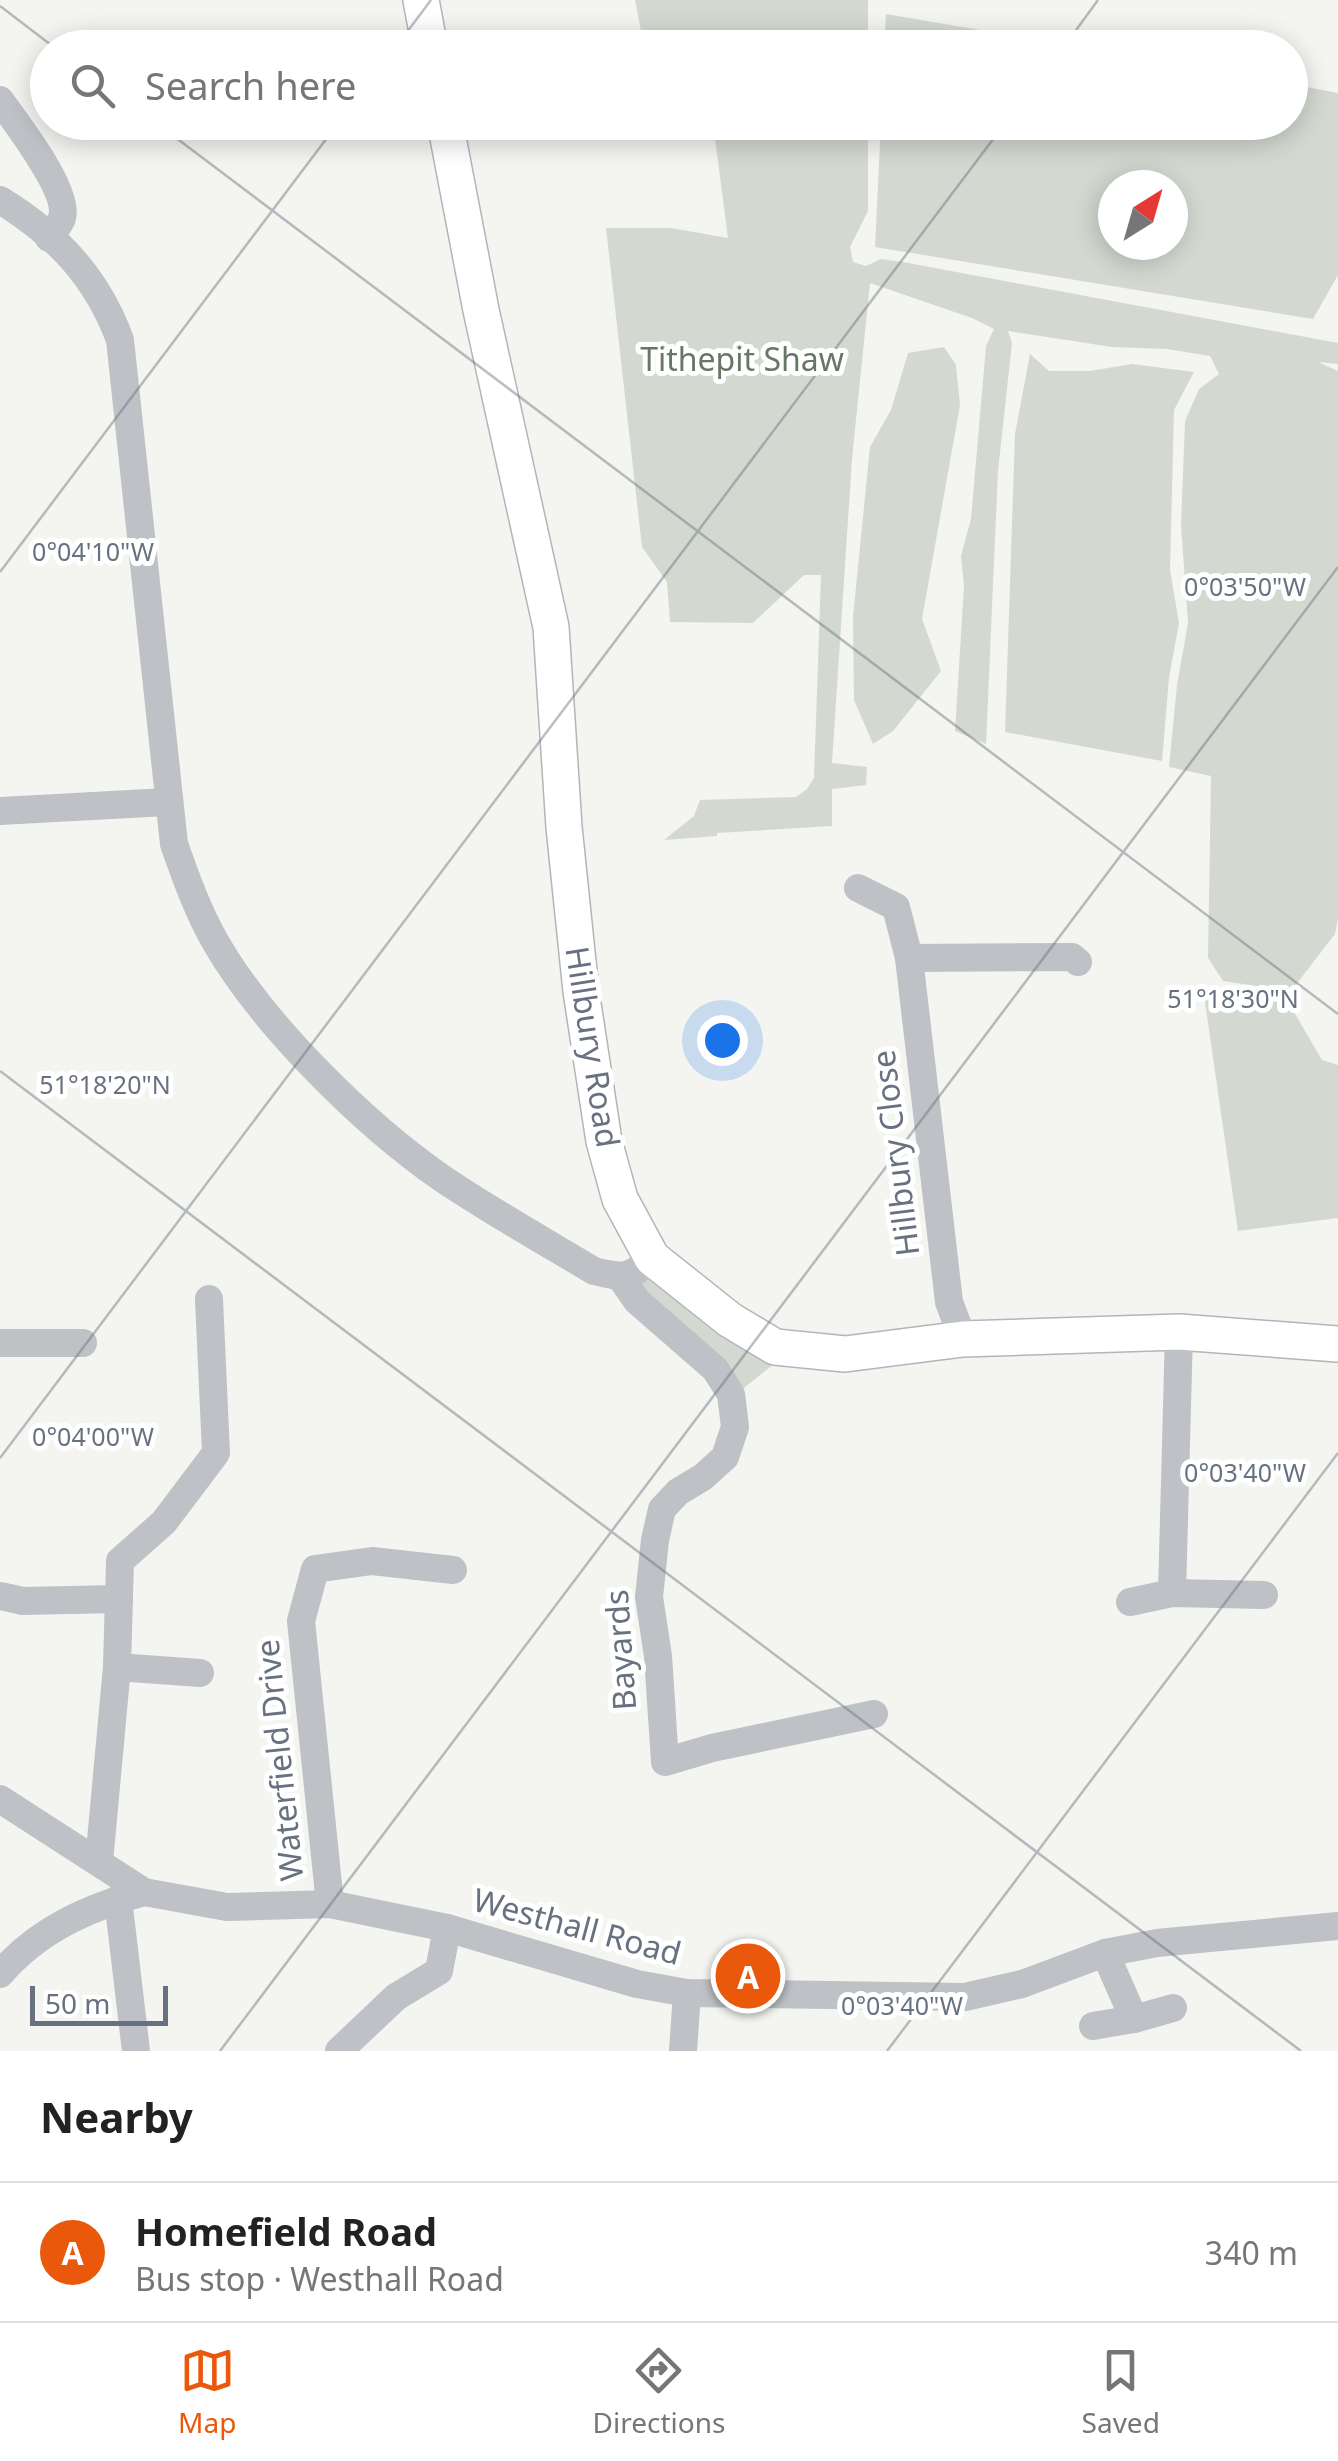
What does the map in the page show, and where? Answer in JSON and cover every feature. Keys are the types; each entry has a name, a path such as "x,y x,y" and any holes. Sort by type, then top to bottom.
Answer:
{"main road":[{"path":"421,0 427,30"},
{"name":"Hillbury Road","path":"448,140 550,627 579,973 604,1141 620,1199 652,1258 730,1320 775,1346 844,1354 962,1338 1179,1332 1338,1344"}],"street":[{"path":"0,100 56,186 63,204 62,219 50,238"},
{"path":"0,200 76,260 96,287 120,340 168,802 179,859 216,944 310,1062 364,1116 442,1179 594,1272 621,1278 638,1271 652,1258"},
{"path":"0,811 168,802"},
{"name":"Hillbury Close","path":"858,888 896,907 909,958 949,1302 962,1338"},
{"path":"909,958 1072,956 1078,962"},
{"name":"Bayards","path":"621,1278 637,1301 714,1369 731,1394 735,1427 725,1457 662,1509 655,1540 648,1598 658,1656 665,1762 712,1748 874,1714"},
{"path":"100,1862 117,1667 120,1561 164,1522 216,1453 209,1299"},
{"path":"1172,1593 1179,1332"},
{"path":"0,1343 83,1343"},
{"name":"Waterfield Drive","path":"330,1904 301,1620 314,1569 372,1561 453,1570"},
{"path":"1130,1602 1172,1593 1264,1595"},
{"path":"0,1596 22,1600 119,1600"},
{"path":"117,1667 200,1673"},
{"name":"Westhall Road","path":"0,1799 100,1862 131,1896 227,1906 330,1904 447,1928 623,1980 687,1993 965,1997 1022,1984 1105,1953 1156,1943 1338,1926"},
{"path":"0,1974 18,1953 54,1928 85,1910 131,1896 136,2051"},
{"path":"339,2051 396,1997 439,1970 447,1928"},
{"path":"1105,1953 1134,2020"},
{"path":"683,2051 687,1993"},
{"path":"1092,2026 1134,2020 1173,2008"}],"green space":[{"path":"635,0 868,0 868,30 641,30"},
{"path":"886,14 980,30 885,30"},
{"path":"1308,87 1338,93 1338,275 1313,319 875,247 880,140 1308,140"},
{"name":"Tithepit Shaw","path":"715,140 868,140 868,211 850,247 853,262 866,266 881,259 903,262 1338,343 1338,364 1318,362 1338,371 1338,918 1335,934 1291,991 1223,981 1208,958 1211,776 1169,767 1188,623 1181,525 1185,421 1199,389 1219,374 1210,356 1167,349 1112,347 1008,331 1012,343 998,471 986,744 955,731 964,585 961,556 971,519 986,346 994,329 870,283 852,459 832,763 867,767 866,785 832,789 832,826 664,840 694,816 700,800 796,797 814,778 821,575 804,575 753,623 670,622 667,582 642,547 606,228 671,228 728,238"},
{"path":"944,347 956,365 960,405 922,619 941,671 893,731 873,744 854,700 853,617 870,447 891,410 908,353"},
{"path":"1030,354 1049,371 1090,371 1132,364 1194,372 1174,410 1170,570 1179,623 1169,678 1162,761 1005,732 1015,434"},
{"path":"1203,988 1288,1002 1322,1060 1338,1065 1338,1218 1238,1231"},
{"path":"650,1277 714,1330 775,1363 744,1388 725,1365 639,1286"}],"place":[{"name":"Homefield Road","path":"748,1976"}]}
